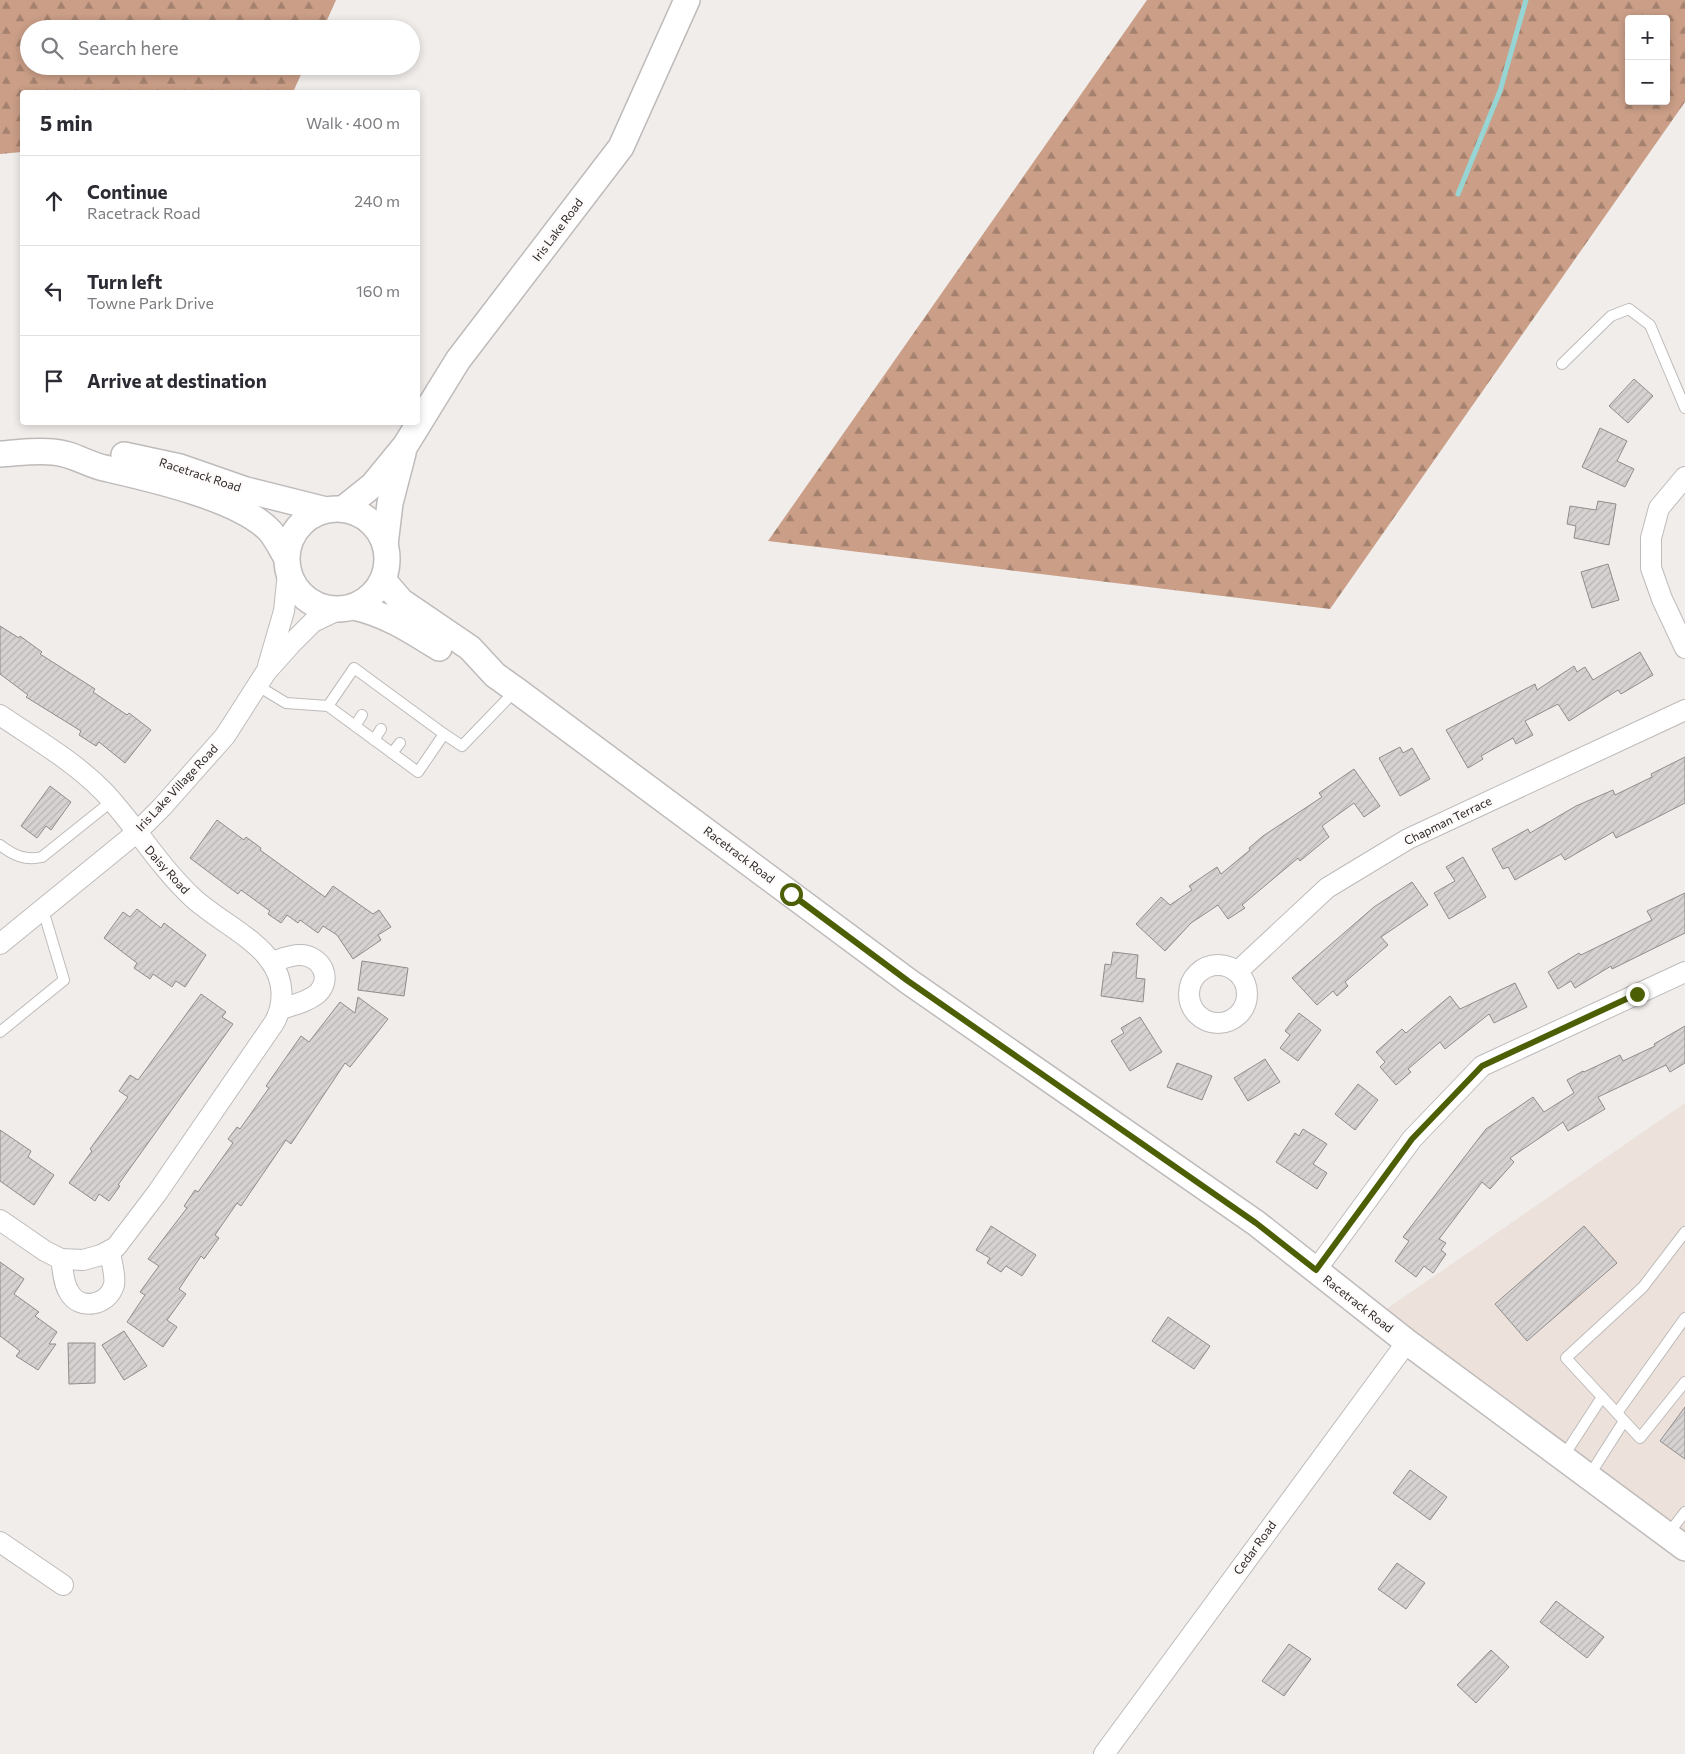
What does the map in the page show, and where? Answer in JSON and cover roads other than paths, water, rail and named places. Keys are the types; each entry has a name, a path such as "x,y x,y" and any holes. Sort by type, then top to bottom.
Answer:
{"street":[{"name":"Iris Lake Road","path":"420,422 458,360 621,147 687,0"},
{"name":"Iris Lake Road","path":"334,509 373,485 405,446 418,425"},
{"name":"Iris Lake Road","path":"385,545 390,503 405,446"},
{"name":"Racetrack Road","path":"0,454 52,451 72,455 102,468 129,472 176,485 243,512 270,531 287,565"},
{"name":"Racetrack Road","path":"72,455 101,452 134,456 180,468 246,490 334,509"},
{"path":"1685,477 1659,508 1651,538 1651,568 1662,599 1685,648"},
{"path":"334,509 357,513 369,521 379,532 385,545 387,557 383,580 366,600 346,608 322,607 307,600 295,588 287,565 289,541 298,526 310,516 334,509"},
{"name":"Iris Lake Village Road","path":"262,679 284,611 287,565"},
{"name":"Racetrack Road","path":"383,580 401,602 470,648 495,675 908,981 1256,1223 1407,1342 1676,1542"},
{"name":"Racetrack Road","path":"346,608 371,610 401,624 462,662 495,675"},
{"name":"Iris Lake Village Road","path":"0,944 136,833 189,779 225,736 262,679 313,622 346,608"},
{"name":"Chapman Terrace","path":"1237,972 1327,888 1408,839 1685,710"},
{"name":"Daisy Road","path":"0,714 83,773 112,801 165,870 194,899 258,948 272,962 280,982 281,1009"},
{"path":"0,1220 45,1251 61,1259 83,1260 110,1251 126,1236 274,1023 281,1009 315,995 324,983 324,972 317,960 303,955 272,962"},
{"path":"1316,1270 1412,1139 1482,1066 1685,972"},
{"path":"61,1259 66,1286 70,1295 83,1303 96,1304 108,1296 113,1287 114,1277 110,1251"},
{"name":"Cedar Road","path":"1104,1754 1407,1342"},
{"path":"0,1543 63,1585"}],"lane":[{"path":"1562,364 1611,316 1628,309 1650,325 1685,408"},
{"path":"328,706 354,668 462,746 516,690"},
{"path":"262,679 286,702 328,706 418,772 444,734"},
{"path":"375,697 381,688"},
{"path":"393,711 400,702"},
{"path":"355,726 362,716"},
{"path":"413,725 419,716"},
{"path":"374,740 381,729"},
{"path":"392,753 400,743"},
{"path":"0,845 16,856 34,859 42,857 112,801"},
{"path":"0,1032 64,980 43,910"},
{"path":"1685,1232 1643,1287 1566,1358 1640,1438 1685,1382"},
{"path":"1589,1477 1621,1417 1685,1318"},
{"path":"1563,1458 1602,1397"},
{"path":"1676,1542 1685,1512"}],"waterway":[{"path":"1458,194 1500,91 1526,0"}]}
